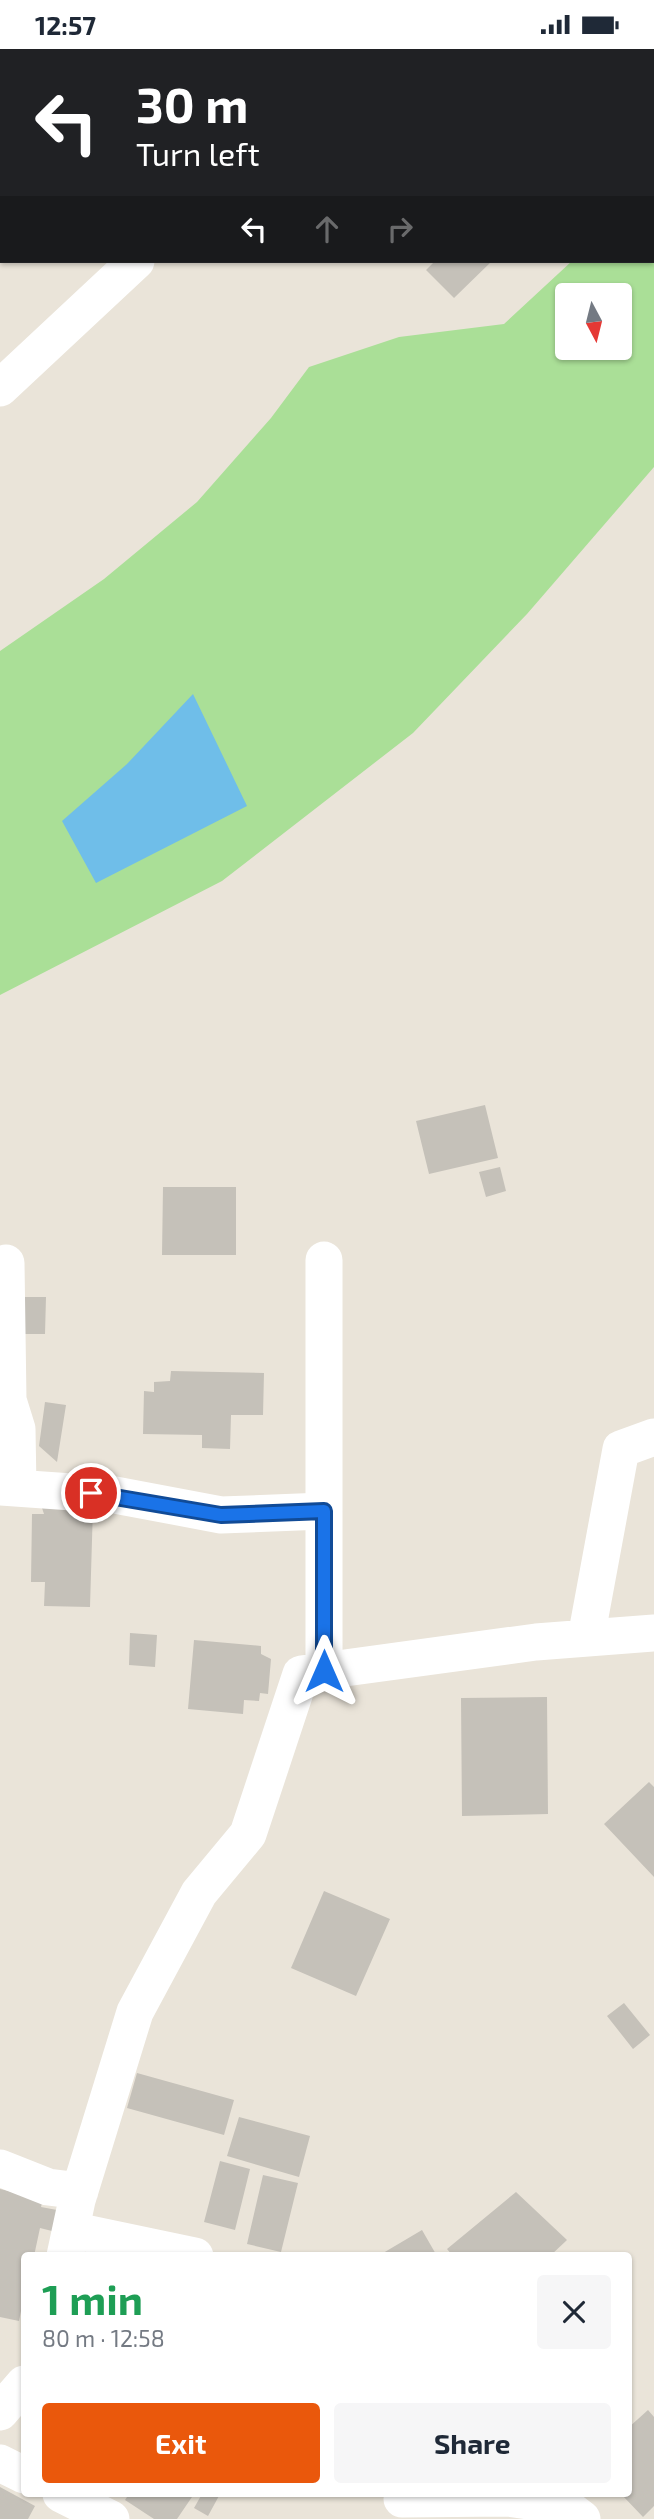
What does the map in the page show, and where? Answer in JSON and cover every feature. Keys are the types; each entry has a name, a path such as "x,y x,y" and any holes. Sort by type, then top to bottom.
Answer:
{"street":[{"path":"0,389 134,263"},
{"path":"324,1260 324,1671"},
{"path":"6,1263 8,1400 17,1429 9,1488 115,1495 221,1515 324,1511"},
{"path":"586,1638 621,1449 654,1437"},
{"path":"156,2252 68,2243 80,2191 135,2012 198,1893 248,1834 301,1674 586,1638 654,1633"},
{"path":"0,2168 48,2187 80,2191"},
{"path":"0,2412 21,2388"},
{"path":"0,2463 21,2474"},
{"path":"67,2497 111,2519"},
{"path":"402,2499 507,2498 565,2507 582,2519"}],"green space":[{"path":"570,263 654,263 654,467 527,614 413,733 222,881 0,995 0,651 104,579 197,502 271,418 309,367 399,337 504,324"}],"water":[{"path":"193,694 247,806 96,883 62,821 127,764"}],"building":[{"path":"433,263 490,263 454,298 426,270"},
{"path":"485,1105 498,1158 429,1174 416,1121"},
{"path":"500,1167 506,1191 486,1197 479,1172"},
{"path":"163,1187 236,1187 236,1255 162,1255"},
{"path":"17,1297 46,1297 45,1334 17,1334"},
{"path":"171,1371 264,1373 263,1415 231,1415 230,1449 202,1448 202,1435 143,1434 144,1391 154,1392 154,1382 170,1381"},
{"path":"45,1402 66,1405 57,1462 39,1446"},
{"path":"41,1505 93,1507 90,1607 44,1606 45,1582 31,1582 32,1514 44,1514"},
{"path":"130,1633 157,1635 155,1667 129,1665"},
{"path":"194,1640 261,1646 261,1654 271,1659 268,1694 260,1693 259,1701 244,1700 243,1714 188,1709"},
{"path":"547,1697 548,1814 462,1816 461,1698"},
{"path":"649,1782 654,1787 654,1877 604,1824"},
{"path":"324,1891 390,1919 356,1996 291,1968"},
{"path":"624,2003 650,2035 633,2049 607,2016"},
{"path":"137,2073 234,2100 224,2135 127,2108"},
{"path":"239,2117 310,2136 299,2177 227,2156"},
{"path":"220,2161 250,2169 235,2230 204,2222"},
{"path":"263,2175 298,2183 281,2252 247,2244"},
{"path":"0,2189 43,2199 41,2207 57,2210 52,2231 40,2228 35,2252 21,2252 19,2321 0,2317"},
{"path":"516,2192 567,2240 554,2252 450,2252 447,2249"},
{"path":"422,2230 435,2252 385,2252"},
{"path":"648,2410 654,2417 654,2506 643,2517 624,2497 632,2497 632,2424"},
{"path":"0,2487 35,2506 28,2519 0,2519"},
{"path":"127,2497 192,2497 177,2519 154,2519 125,2500"},
{"path":"200,2497 218,2497 208,2516 194,2508"}],"route":[{"path":"91,1493 221,1515 324,1511 324,1671"}]}
